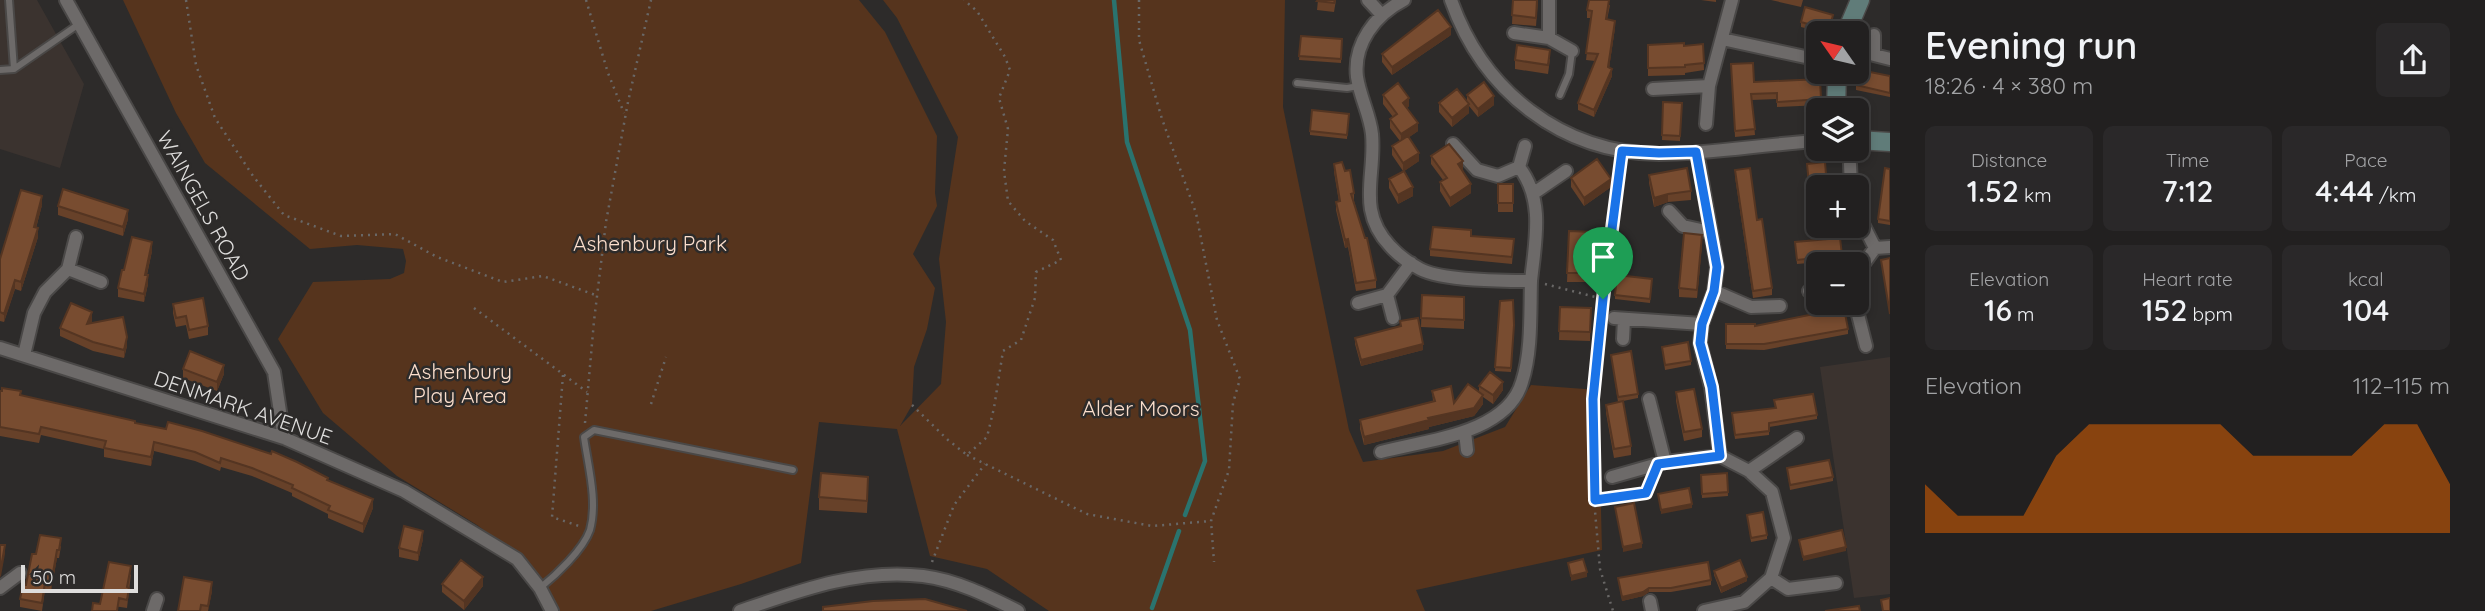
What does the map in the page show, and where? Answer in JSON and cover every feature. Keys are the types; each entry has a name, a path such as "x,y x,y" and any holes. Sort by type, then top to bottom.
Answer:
{"street":[{"name":"WAINGELS ROAD","path":"66,0 274,372 284,438"},
{"path":"1368,0 1381,14"},
{"path":"1404,0 1381,14 1368,31 1357,67 1371,134 1368,195 1370,209 1385,240 1419,269 1440,275 1531,281"},
{"path":"1451,0 1474,52 1486,68 1520,104 1566,133 1622,151 1659,153 1806,142"},
{"path":"1549,0 1549,38"},
{"path":"1706,124 1709,86 1732,0"},
{"path":"1851,21 1860,0"},
{"path":"1514,33 1549,38 1572,51"},
{"path":"1874,35 1874,55 1890,59"},
{"path":"1721,39 1806,57"},
{"path":"1653,89 1709,86"},
{"path":"1869,141 1890,142"},
{"path":"1453,144 1477,170 1498,176 1519,167"},
{"path":"1381,452 1465,432 1487,423 1503,412 1521,386 1527,358 1536,218 1534,193 1519,167 1525,146"},
{"path":"1696,152 1717,267 1714,291 1702,324 1700,343 1712,387 1720,456"},
{"path":"1850,164 1851,175"},
{"path":"1534,193 1566,172"},
{"path":"1669,211 1683,226 1710,232"},
{"path":"1869,236 1875,248"},
{"path":"24,355 34,313 45,292 68,269 76,237"},
{"path":"1875,248 1890,247"},
{"path":"1869,256 1875,248"},
{"path":"1358,303 1387,295 1411,263"},
{"path":"68,269 101,282"},
{"path":"1714,291 1751,307 1780,306"},
{"path":"1387,295 1393,318"},
{"path":"1858,315 1866,346"},
{"path":"1623,339 1619,319 1702,324"},
{"name":"DENMARK AVENUE","path":"0,348 284,438 404,491 517,559 540,588 552,611"},
{"path":"1649,398 1661,463"},
{"path":"1465,432 1467,450"},
{"path":"1749,471 1797,438"},
{"path":"1612,477 1661,463 1720,456 1749,471 1772,492 1784,538 1771,578 1744,607 1704,611"},
{"path":"0,587 20,573"},
{"path":"740,611 810,586 874,576 926,576 983,593 1018,611"},
{"path":"1771,578 1788,589 1836,583"}],"lane":[{"path":"9,0 14,69"},
{"path":"0,70 14,69 79,24"},
{"path":"1560,95 1569,74 1572,51"},
{"path":"1297,83 1347,88 1359,86"},
{"path":"540,588 559,573 590,530 593,495 584,437 594,430 793,470"}],"path":[{"path":"186,0 197,65 215,118 253,176 284,215 341,236 395,233 437,257 503,282 543,276 598,296"},
{"path":"586,0 608,73 625,116"},
{"path":"584,437 606,222 625,116 652,0"},
{"path":"964,0 977,11 1010,70 999,98 1007,129 1004,171 1008,201 1025,221 1053,240 1061,260 1036,272 1035,298 1021,341 1003,351 987,437 967,455"},
{"path":"1139,0 1139,40 1161,119 1196,213 1217,320 1240,379 1233,403 1229,470 1211,521 1214,562"},
{"path":"1613,611 1600,569 1595,500 1593,399 1622,151"},
{"path":"1531,281 1603,299"},
{"path":"474,308 587,392"},
{"path":"651,404 667,357"},
{"path":"563,375 552,517 590,530"},
{"path":"912,405 967,455 1087,514 1152,526 1211,521"},
{"path":"1595,500 1646,493 1661,463"},
{"path":"926,576 954,505 985,464"}],"shaded area":[{"path":"0,0 37,0 84,84 60,168 0,149"},
{"path":"1890,357 1890,594 1854,598 1820,367"}],"green space":[{"path":"123,0 859,0 885,32 937,136 937,206 913,254 935,288 927,329 914,367 912,405 900,426 941,384 946,322 939,259 958,137 897,18 883,0 1285,0 1283,107 1349,430 1363,462 1443,451 1505,427 1531,385 1598,390 1602,550 1416,590 1425,611 1049,611 987,569 930,556 897,429 819,422 801,563 651,611 556,611 523,559 477,525 397,476 323,413 278,339 313,282 390,279 404,273 406,261 403,249 357,245 310,249 205,163 176,113"}],"building":[{"path":"1318,0 1335,0 1334,3"},
{"path":"1513,0 1537,0 1536,18 1512,15"},
{"path":"1589,0 1609,0 1606,19 1615,21 1608,67 1612,69 1594,110 1578,103 1598,54 1586,53 1592,11 1587,10"},
{"path":"1805,7 1833,15 1831,21 1801,22"},
{"path":"1438,10 1451,27 1392,67 1382,54"},
{"path":"1301,36 1342,39 1341,59 1299,56"},
{"path":"1684,43 1684,46 1703,44 1704,63 1685,67 1648,68 1648,45"},
{"path":"1517,45 1550,50 1548,65 1515,60"},
{"path":"1753,63 1754,82 1806,80 1806,84 1820,84 1821,98 1777,102 1777,93 1751,94 1755,129 1735,131 1731,64"},
{"path":"1869,72 1890,76 1890,93 1856,85 1869,84"},
{"path":"1484,82 1494,96 1478,109 1467,95"},
{"path":"1398,83 1409,98 1403,103 1418,123 1401,134 1390,119 1397,114 1383,95"},
{"path":"1457,89 1469,104 1452,118 1439,103"},
{"path":"1663,102 1682,103 1680,136 1662,135"},
{"path":"1312,110 1349,114 1347,135 1310,131"},
{"path":"1408,136 1419,153 1403,163 1392,146"},
{"path":"1449,144 1463,161 1458,164 1471,184 1450,198 1440,182 1447,178 1431,156"},
{"path":"1597,159 1611,179 1584,198 1571,178"},
{"path":"1342,162 1345,171 1350,170 1354,193 1351,194 1367,238 1376,280 1356,283 1348,239 1345,240 1336,202 1340,201 1334,164"},
{"path":"1825,162 1826,175 1808,175 1807,164"},
{"path":"1687,168 1691,191 1654,198 1649,175"},
{"path":"1750,168 1757,220 1762,219 1772,288 1753,291 1735,170"},
{"path":"1885,168 1890,169 1890,221 1878,219"},
{"path":"1404,171 1413,187 1398,195 1389,179"},
{"path":"1498,184 1513,184 1513,203 1498,203"},
{"path":"63,189 128,210 123,227 58,206"},
{"path":"21,190 42,196 34,227 38,228 21,282 15,280 4,314 0,312 0,259"},
{"path":"1433,227 1471,230 1471,236 1514,239 1512,257 1430,249"},
{"path":"1569,231 1594,232 1592,273 1567,273"},
{"path":"1684,233 1702,235 1697,290 1679,288"},
{"path":"132,237 152,242 144,294 118,288"},
{"path":"1840,238 1842,252 1806,252 1806,259 1797,260 1795,242"},
{"path":"1890,258 1890,314 1881,260"},
{"path":"1617,275 1652,279 1650,299 1615,295"},
{"path":"1422,295 1464,297 1464,320 1421,318"},
{"path":"203,298 208,326 189,330 186,316 176,318 173,304"},
{"path":"1513,300 1511,368 1495,367 1500,301"},
{"path":"71,303 92,312 87,324 123,317 127,337 124,350 93,342 60,328"},
{"path":"1560,307 1591,308 1590,332 1559,331"},
{"path":"1809,315 1845,315 1848,329 1764,344 1726,344 1726,324 1755,326"},
{"path":"1418,318 1423,344 1361,360 1355,338 1401,326 1400,321"},
{"path":"1688,342 1691,361 1665,365 1662,347"},
{"path":"190,351 224,365 217,382 183,369"},
{"path":"1631,351 1638,394 1618,397 1611,355"},
{"path":"1490,372 1503,382 1493,395 1479,386"},
{"path":"1468,384 1483,395 1474,408 1364,437 1360,420 1435,401 1432,391 1451,386 1454,403"},
{"path":"2,388 21,391 20,395 135,423 166,429 168,422 271,454 272,451 328,478 327,480 373,499 363,524 328,510 330,506 292,488 293,485 221,458 220,463 195,452 154,442 151,457 104,448 106,441 41,427 39,434 0,427"},
{"path":"1694,389 1702,429 1684,432 1676,392"},
{"path":"1813,394 1817,415 1769,423 1769,431 1735,435 1732,413 1776,408 1774,400"},
{"path":"1623,401 1631,446 1614,449 1606,405"},
{"path":"1829,460 1833,477 1790,485 1787,468"},
{"path":"821,473 868,477 867,501 819,497"},
{"path":"1727,473 1728,492 1702,494 1701,475"},
{"path":"1689,488 1692,504 1661,510 1658,494"},
{"path":"1634,503 1642,543 1623,547 1615,507"},
{"path":"1763,512 1767,535 1751,538 1747,515"},
{"path":"404,526 423,531 418,553 399,548"},
{"path":"1842,530 1846,547 1803,557 1799,540"},
{"path":"40,535 61,538 51,584 45,582 42,603 20,599"},
{"path":"0,545 5,545 0,568"},
{"path":"1583,559 1587,572 1571,576 1568,563"},
{"path":"461,560 483,577 464,601 442,584"},
{"path":"1740,560 1747,577 1721,588 1714,571"},
{"path":"109,562 131,566 127,600 119,598 117,611 92,611 93,603 100,604"},
{"path":"1708,562 1711,580 1671,588 1649,588 1622,597 1618,578"},
{"path":"184,577 212,582 208,606 201,605 200,611 178,611"},
{"path":"1890,598 1890,611 1883,611 1881,600"},
{"path":"925,599 967,611 823,611 823,607 873,601"},
{"path":"1859,606 1860,611 1825,611"}],"waterway":[{"path":"1114,0 1127,142 1190,330 1205,461 1185,515"},
{"path":"1152,608 1179,531"}],"route":[{"path":"1622,151 1696,152 1717,267 1714,291 1702,324 1700,343 1712,387 1720,456 1658,464 1646,493 1595,500 1593,399 1603,299 1622,151"}],"park label":[{"name":"Ashenbury Park","path":"650,244"},
{"name":"Ashenbury Play Area","path":"460,384"},
{"name":"Alder Moors","path":"1141,409"}]}
